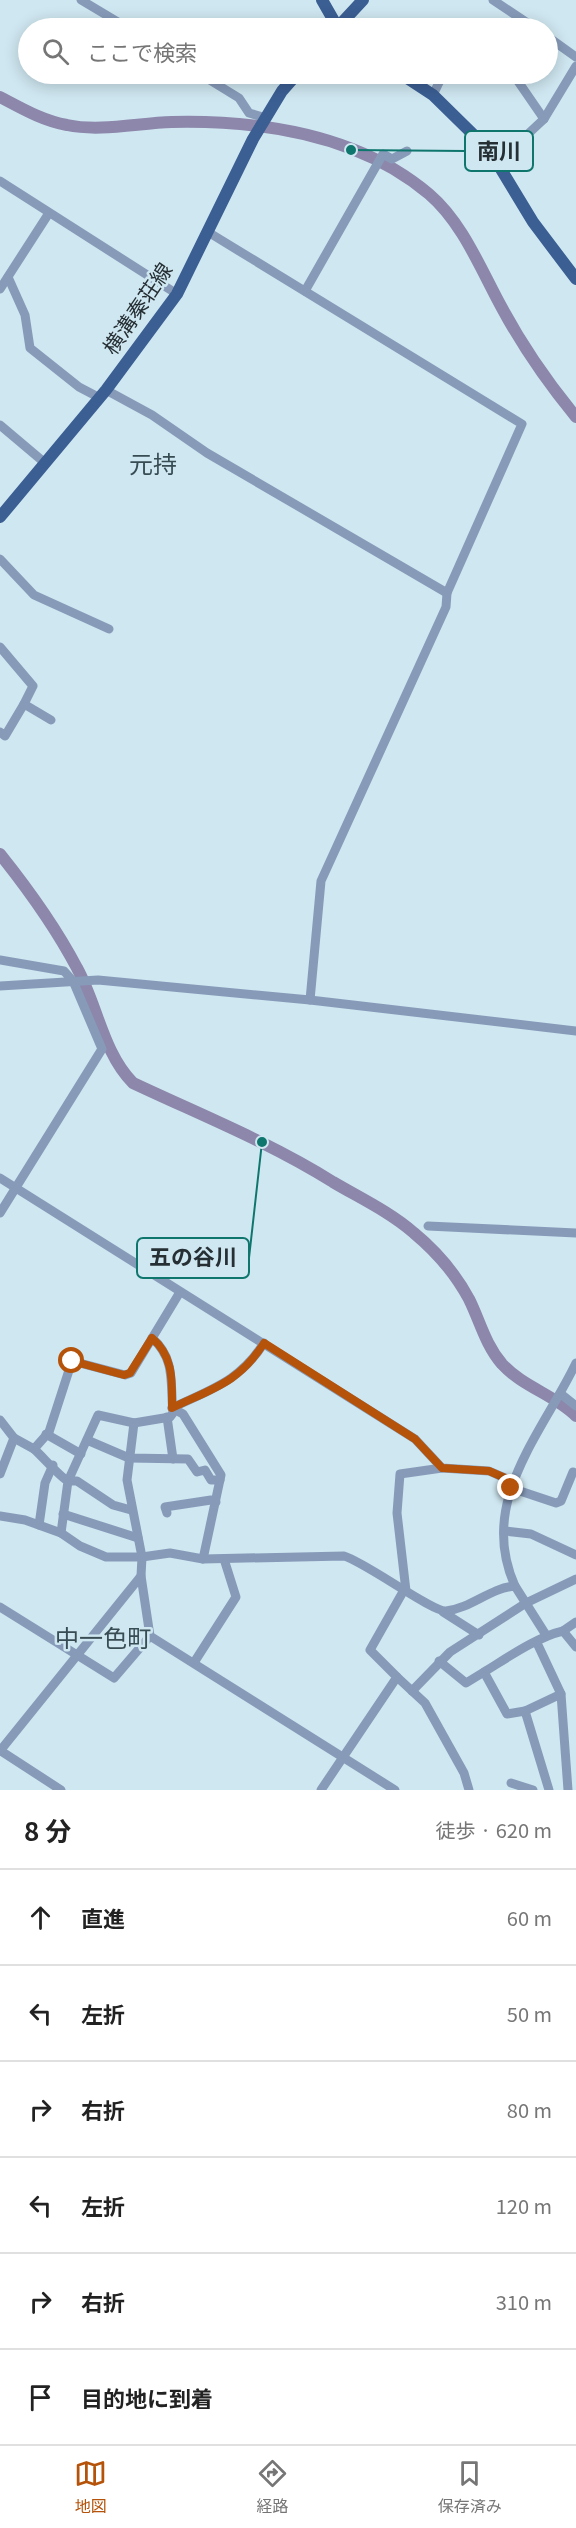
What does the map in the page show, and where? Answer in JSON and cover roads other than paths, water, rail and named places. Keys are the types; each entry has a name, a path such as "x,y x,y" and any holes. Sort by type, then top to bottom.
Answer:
{"main road":[{"path":"322,0 332,18"},
{"path":"347,18 363,0"},
{"name":"横溝秦荘線","path":"0,517 103,394 177,294 253,139 288,84"},
{"path":"416,84 433,95 498,162 533,222 576,279"}],"street":[{"path":"81,0 111,18"},
{"path":"494,0 520,18"},
{"path":"558,44 576,57"},
{"path":"498,162 544,119 576,66"},
{"path":"216,84 239,98 249,113 266,118"},
{"path":"433,95 438,84"},
{"path":"520,84 544,119"},
{"path":"304,291 383,154 392,159 407,151"},
{"path":"0,181 177,294"},
{"path":"0,289 49,213"},
{"path":"208,232 522,424 447,593 441,618 321,881 310,1000"},
{"path":"8,277 25,315 30,348 78,387 103,394 152,415 207,453 447,593"},
{"path":"0,424 45,463"},
{"path":"0,559 34,595 109,629"},
{"path":"0,647 33,686 5,735 0,732"},
{"path":"24,704 51,720"},
{"path":"0,960 64,971 73,981 102,1049 0,1213"},
{"path":"0,986 98,980 310,1000 576,1031"},
{"path":"0,1178 415,1439 442,1468"},
{"path":"428,1226 576,1233"},
{"path":"34,1449 49,1432 72,1361 124,1375 130,1373 180,1292"},
{"path":"61,1533 68,1480 98,1415 134,1423 167,1417 173,1413 170,1362 162,1346 152,1338"},
{"path":"172,1408 211,1392 235,1378 264,1343"},
{"path":"546,1635 515,1586 507,1568 504,1514 523,1455 561,1395 576,1363"},
{"path":"561,1395 576,1406"},
{"path":"172,1408 183,1414 221,1475 203,1559"},
{"path":"167,1417 172,1459"},
{"path":"0,1420 14,1438 34,1449 53,1465 62,1478 77,1481 113,1505 131,1510"},
{"path":"0,1606 114,1678 150,1635 141,1576 142,1557 131,1510 127,1480 134,1423"},
{"path":"46,1434 81,1454"},
{"path":"0,1474 14,1438"},
{"path":"87,1440 129,1458 188,1459 197,1472 205,1470 211,1480 220,1480"},
{"path":"39,1525 45,1483 53,1465"},
{"path":"469,1790 464,1773 425,1703 370,1650 405,1590 398,1513 400,1474 442,1468 489,1471 512,1485 556,1503 561,1501 574,1476"},
{"path":"166,1513 165,1506 211,1500 216,1502"},
{"path":"63,1514 138,1538"},
{"path":"0,1516 39,1525 61,1533 80,1546 106,1557 142,1557 170,1553 203,1559 344,1556 361,1563 479,1635"},
{"path":"505,1531 531,1534 576,1555"},
{"path":"195,1661 236,1597 224,1559"},
{"path":"61,1790 0,1751 141,1576"},
{"path":"412,1691 439,1660 526,1603 576,1579"},
{"path":"443,1612 464,1609 503,1587 515,1586"},
{"path":"439,1660 466,1683 537,1643 546,1635 563,1631 576,1622"},
{"path":"563,1631 576,1647"},
{"path":"150,1635 195,1661 395,1790"},
{"path":"537,1643 561,1694 568,1790"},
{"path":"484,1671 507,1714 525,1711 561,1694"},
{"path":"321,1790 397,1677"},
{"path":"525,1711 549,1790"},
{"path":"511,1783 533,1790"}],"waterway":[{"path":"0,97 41,117 80,127 172,122 240,124 308,135 340,144 372,157 429,194 452,219 462,233 518,337 576,417"},
{"path":"0,854 41,909 69,953 84,982 107,1043 123,1071 133,1083 284,1154 405,1225 438,1255 458,1280 491,1348 502,1364 519,1379 559,1402 576,1416"}],"place":[{"name":"南川","path":"351,150"},
{"name":"五の谷川","path":"262,1142"}],"district":[{"name":"元持","path":"153,465"},
{"name":"中一色町","path":"103,1639"}]}
